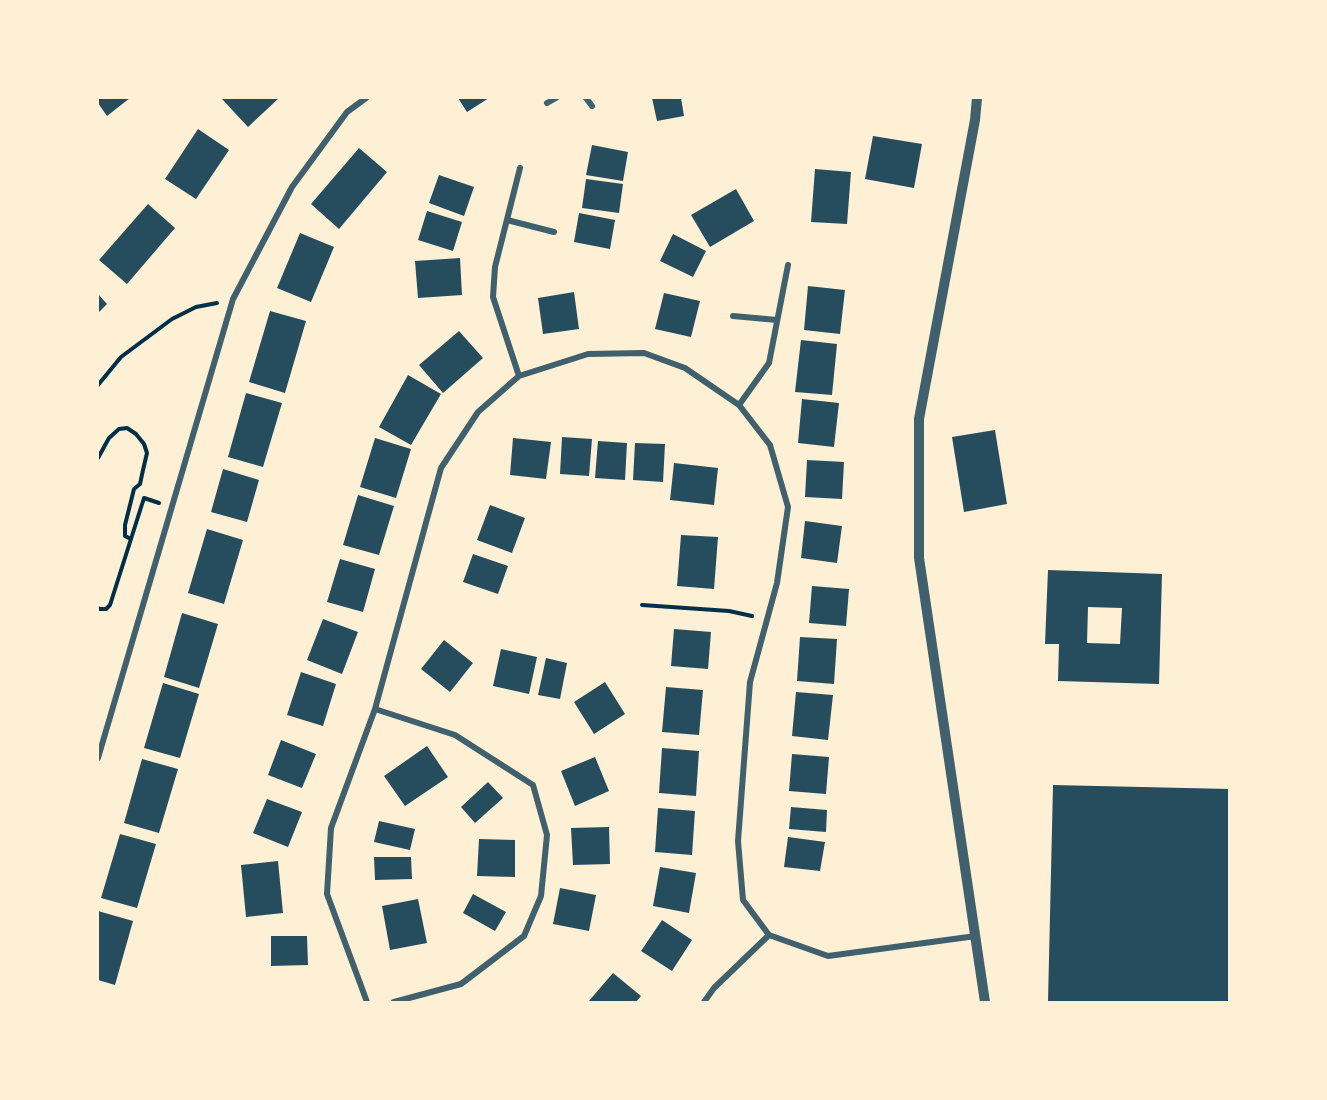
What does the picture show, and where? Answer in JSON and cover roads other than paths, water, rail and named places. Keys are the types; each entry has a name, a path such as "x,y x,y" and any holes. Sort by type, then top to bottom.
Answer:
{"street":[{"path":"98,758 233,299 292,187 346,112 366,98"},
{"path":"547,103 556,98"},
{"path":"586,98 592,106"},
{"path":"976,98 975,120 919,419 919,558 985,1002"},
{"path":"519,376 493,297 495,267 520,168"},
{"path":"507,220 554,232"},
{"path":"739,405 769,363 788,265"},
{"path":"733,316 777,320"},
{"path":"367,1002 327,894 331,828 375,709 441,468 478,412 519,376 588,354 644,354 685,368 739,405 770,445 788,507 777,583 750,682 738,841 743,900 769,935 828,956 976,936"},
{"path":"375,709 455,735 533,786 547,835 541,896 524,936 461,984 394,1002"},
{"path":"704,1002 714,988 769,935"}]}
